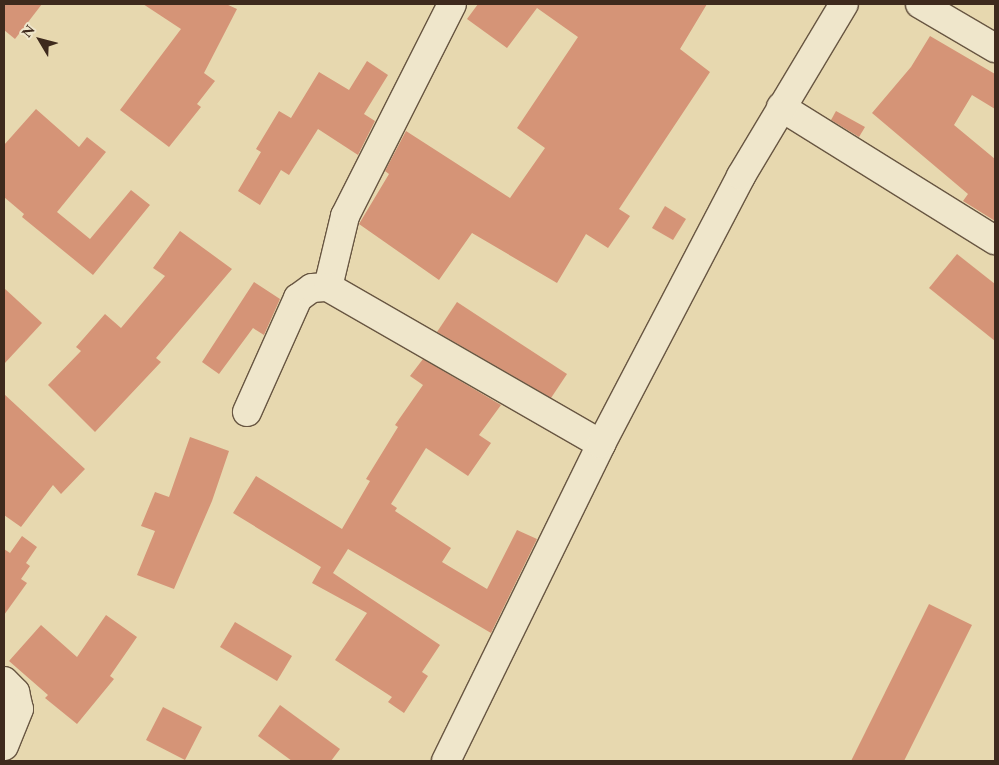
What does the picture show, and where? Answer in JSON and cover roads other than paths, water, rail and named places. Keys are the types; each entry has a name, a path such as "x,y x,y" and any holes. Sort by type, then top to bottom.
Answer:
{"street":[{"path":"328,288 345,216 452,4"},
{"path":"446,761 602,444 740,176 844,4"},
{"path":"920,4 995,48"},
{"path":"781,107 995,240"},
{"path":"247,412 298,298 312,288 328,288 602,444"},
{"path":"4,681 16,692 18,709 4,746"}]}
